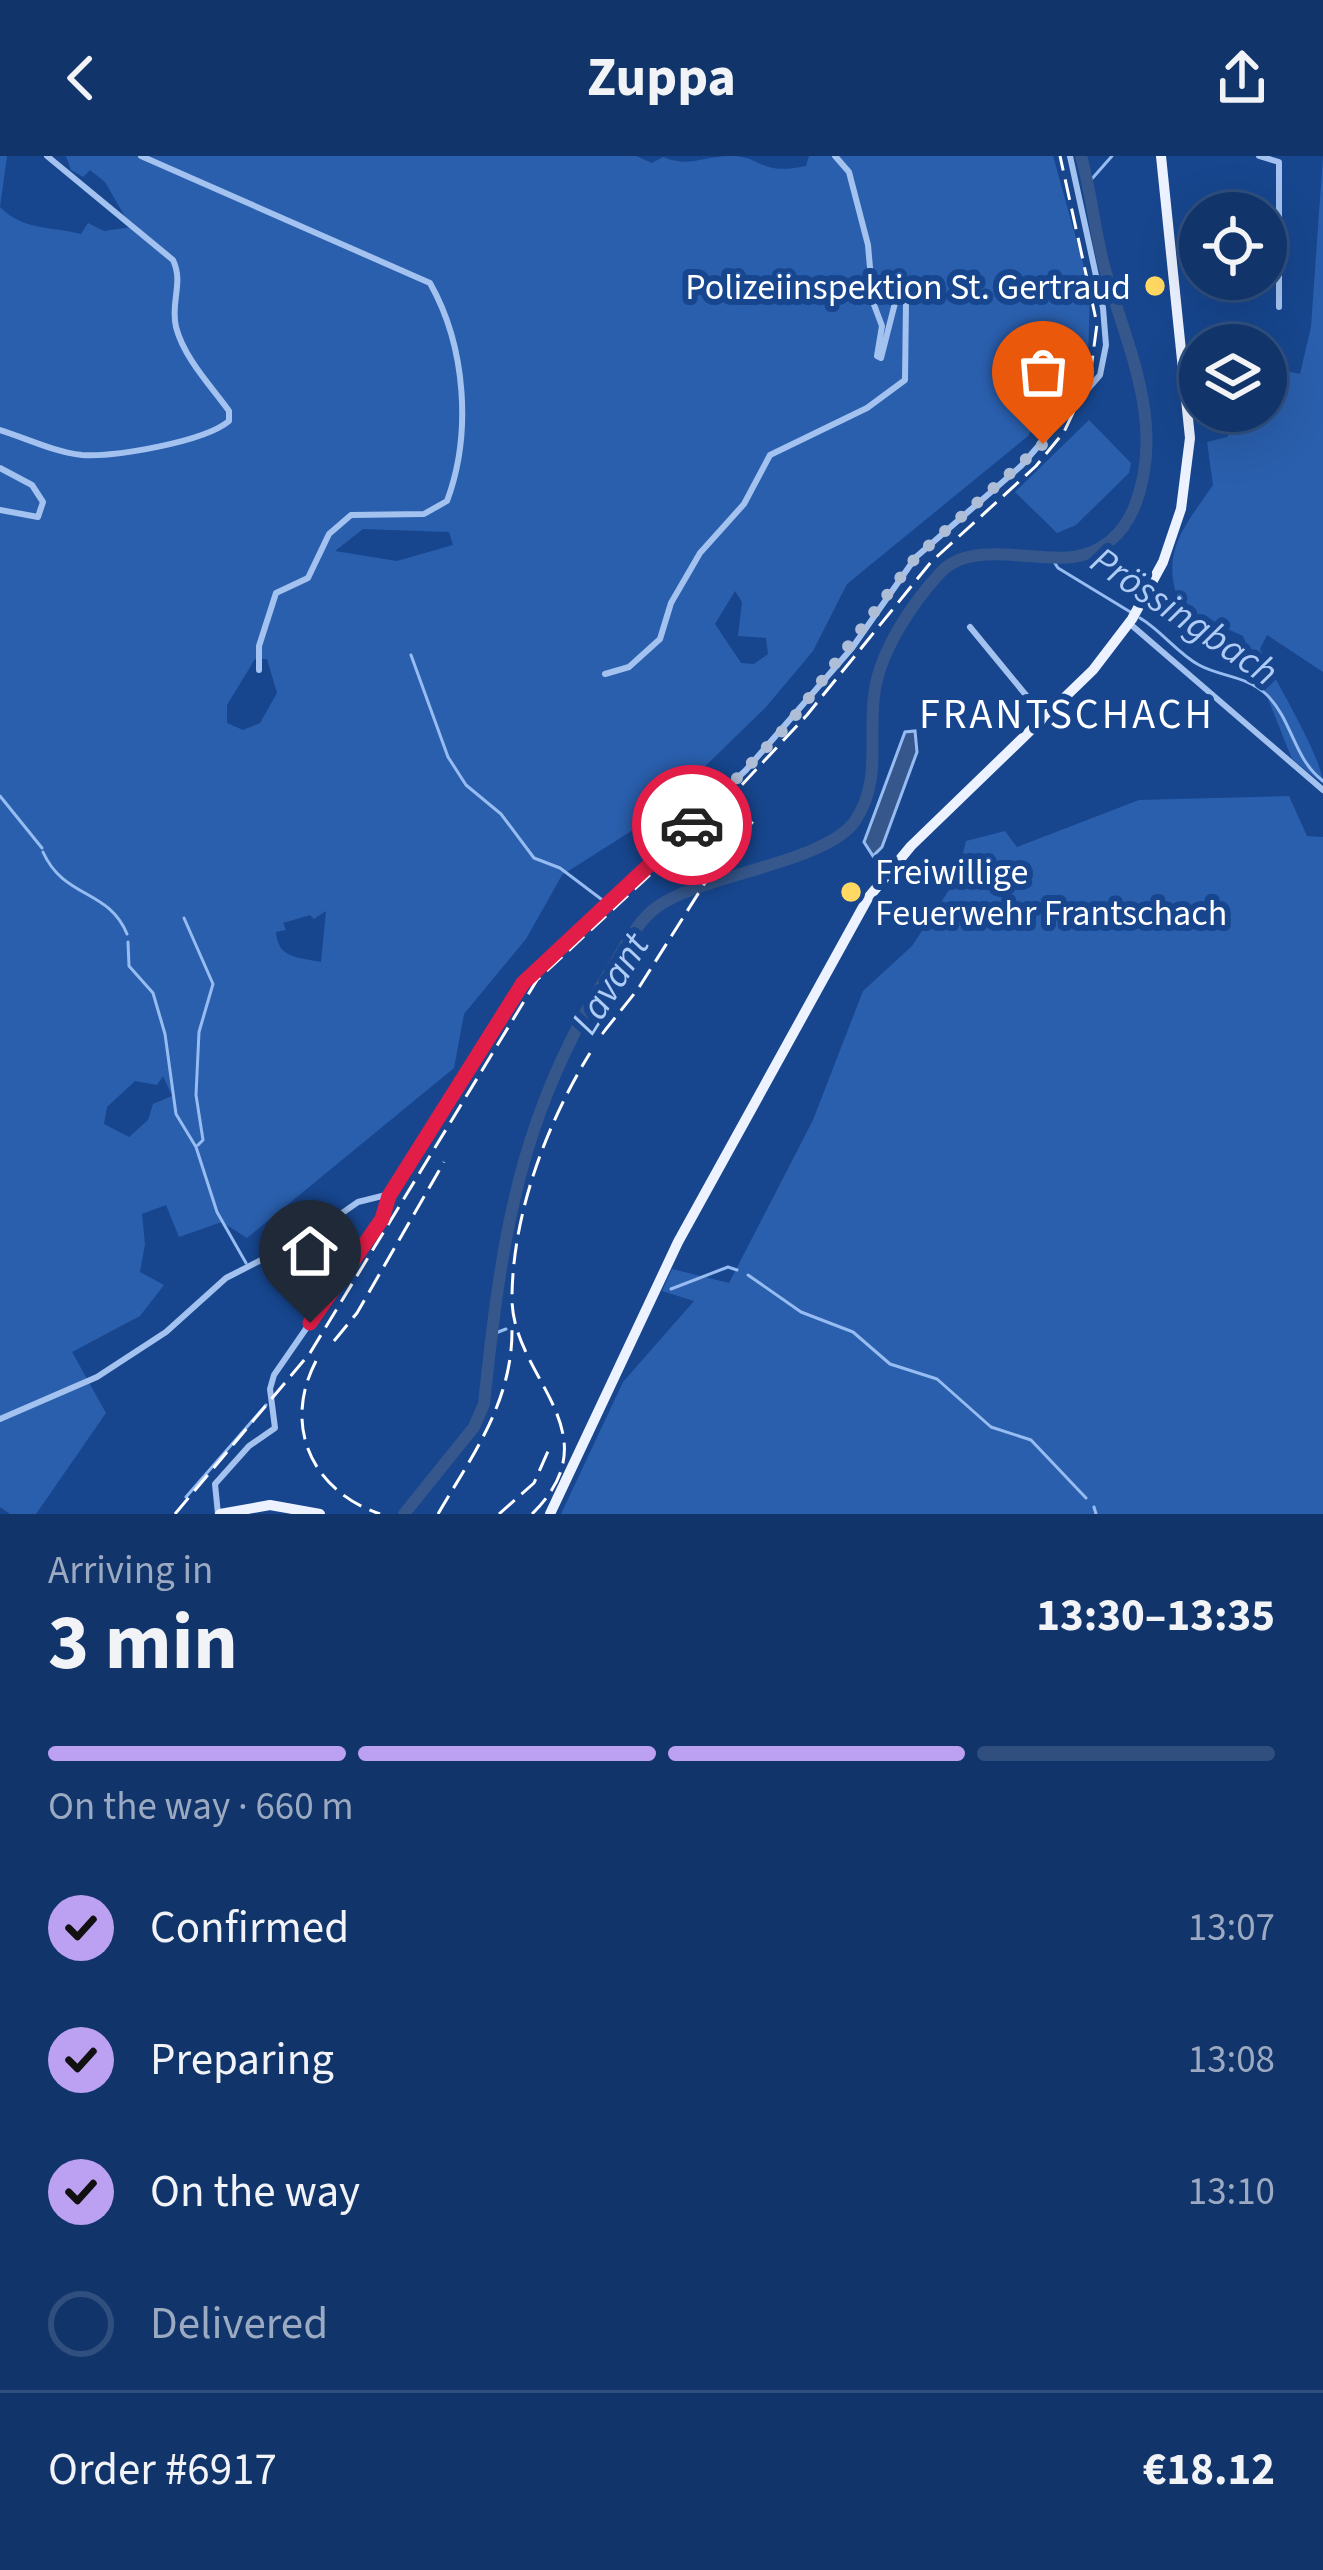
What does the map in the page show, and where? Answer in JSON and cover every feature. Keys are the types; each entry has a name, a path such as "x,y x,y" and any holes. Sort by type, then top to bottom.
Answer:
{"main road":[{"path":"550,1514 678,1241 779,1066 856,916 899,858 1046,719 1133,617 1176,527 1190,444 1161,156"},
{"path":"219,1514 270,1505 320,1514"}],"street":[{"path":"0,430 87,455 171,443 218,430 229,421 229,411 176,329 181,276 173,260 47,156"},
{"path":"141,156 430,283 442,305 459,377 459,469 447,501 424,514 351,515 329,535 308,578 276,593 259,646 259,670"},
{"path":"605,674 629,667 660,639 671,603 700,553 745,504 770,455 867,408 905,380 906,302 901,298 893,304 881,358 877,356 882,326 868,245 849,172 835,156"},
{"path":"219,1514 215,1484 249,1446 275,1428 270,1389 274,1375 382,1219 389,1196 535,968 760,755 852,648 916,557 1021,466 1100,375 1106,345 1103,308 1070,156"},
{"path":"1259,156 1279,163 1279,307"},
{"path":"0,468 32,485 43,502 38,517 0,510"},
{"path":"1133,617 1323,790"},
{"path":"970,627 1046,719"},
{"path":"0,1419 97,1377 166,1332 226,1278 312,1234 358,1202 389,1196"}],"shaded area":[{"path":"0,156 7,156 0,207"},
{"path":"66,156 636,156 652,163 663,157 689,162 730,156 778,169 806,166 809,156 1053,156 1090,288 1088,362 1061,376 1042,345 1024,343 1016,370 1040,382 1049,398 1028,436 847,584 813,651 766,707 652,818 562,875 526,939 464,1014 454,1068 247,1238 222,1222 179,1237 166,1205 142,1214 145,1244 140,1272 164,1285 140,1316 72,1352 106,1413 36,1514 10,1514 0,1507 0,207 28,224 81,234 88,223 104,231 131,227 105,182 90,170 83,177 71,170","holes":["363,529 449,532 453,545 397,561 335,551","735,591 742,602 738,636 766,638 768,654 754,664 741,663 715,624","255,659 267,659 277,693 260,723 243,730 227,723 227,705","326,911 321,962 291,955 278,941 276,932 286,930 283,923 310,915 314,919","163,1076 172,1096 153,1104 148,1120 129,1137 104,1124 107,1107 135,1081 157,1085"]},
{"path":"1323,156 1323,672 1267,635 1260,649 1307,738 1323,784 1292,759 1243,636 1181,608 1172,572 1183,529 1213,485 1207,442 1232,432 1287,432 1287,371 1300,374 1311,327"},
{"path":"1089,420 1131,463 1129,473 1076,525 1057,533 1015,492"},
{"path":"915,731 917,752 882,847 873,856 864,842 905,732"},
{"path":"1289,796 1307,836 1323,837 1323,1514 561,1514 623,1382 694,1301 662,1291 672,1269 729,1283 813,1120 863,991 912,946 957,878 966,841 1005,831 1017,847 1139,800"}],"waterway":[{"name":"Lavant","path":"404,1514 474,1427 484,1404 507,1233 534,1128 578,1025 636,929 649,913 677,896 818,848 855,821 872,773 873,706 884,658 900,626 941,572 969,557 1083,555 1118,534 1134,508 1147,445 1145,414 1103,262 1081,156"},
{"path":"1090,181 1112,156"},
{"name":"Prössingbach","path":"1051,557 1058,568 1132,613"},
{"name":"Prössingbach","path":"1140,618 1199,665 1251,684 1267,695 1305,762 1323,781"},
{"path":"411,655 448,757 466,785 501,814 534,858 560,868 605,902"},
{"path":"0,796 42,848"},
{"path":"43,852 62,878 109,909 127,934"},
{"path":"184,918 213,984 199,1032 196,1095 203,1140 198,1145"},
{"name":"Lavant","path":"623,937 628,943"},
{"path":"128,942 129,966 153,993 165,1034 176,1114 196,1147 217,1212 246,1263"},
{"path":"671,1289 728,1267 737,1270"},
{"path":"748,1275 801,1312 853,1332 890,1364 937,1379 991,1427 1031,1440 1086,1498"},
{"path":"493,1334 506,1329"},
{"path":"186,1497 266,1405"},
{"path":"1094,1507 1096,1514"}],"railway":[{"path":"175,1514 310,1353 537,980 711,818 807,715 931,562 1036,466 1064,432 1090,377 1097,324 1060,156"},
{"path":"602,1034 638,989 715,867 755,819"},
{"path":"532,1514 555,1484 564,1456 553,1404 516,1325 514,1264 535,1169 590,1053"},
{"path":"334,1341 357,1313 444,1162"},
{"path":"438,1514 498,1403 511,1354 512,1328"},
{"path":"316,1361 302,1409 310,1453 337,1490 380,1514"},
{"path":"499,1514 534,1483 549,1449"}],"way so far":[{"path":"692,825 789,724 852,648 916,557 1043,444"}],"place":[{"name":"Polizeiinspektion St. Gertraud","path":"1155,286"},
{"name":"Freiwillige Feuerwehr Frantschach","path":"851,892"}],"district":[{"name":"FRANTSCHACH","path":"1067,713"}],"route":[{"path":"310,1323 382,1219 389,1196 398,1189 523,983 692,825"}]}
